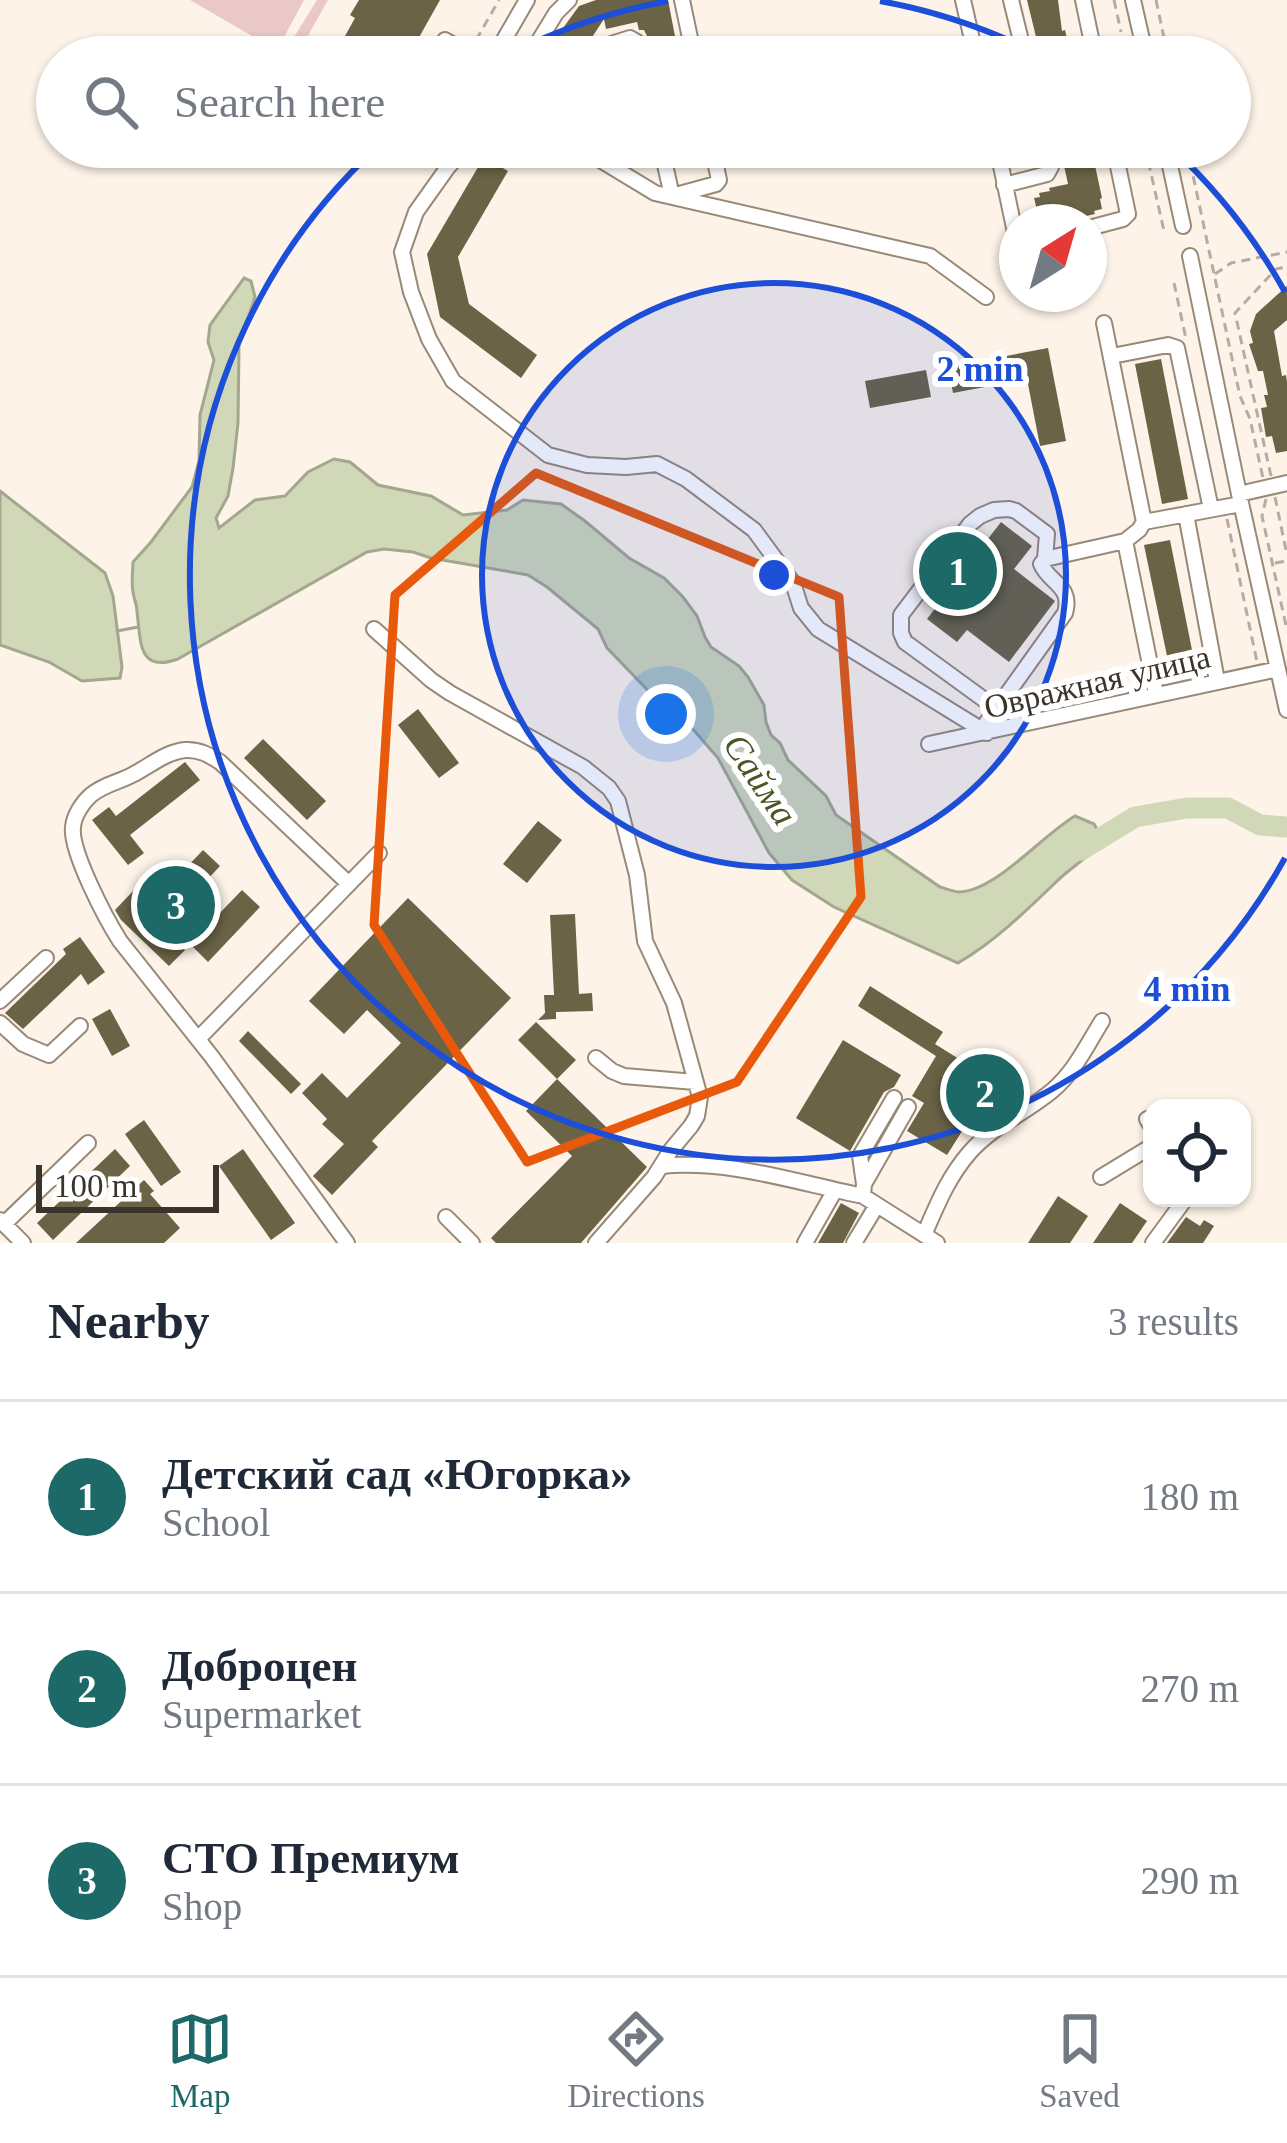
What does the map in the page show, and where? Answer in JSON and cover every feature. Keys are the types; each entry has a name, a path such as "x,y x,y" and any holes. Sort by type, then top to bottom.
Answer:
{"street":[{"path":"506,36 527,0"},
{"path":"542,36 569,0"},
{"path":"682,0 690,36"},
{"path":"963,0 971,36"},
{"path":"1012,0 1020,36"},
{"path":"1083,0 1091,36"},
{"path":"1133,0 1141,36"},
{"path":"448,168 416,212 401,252 429,339 453,381 548,455 587,465 657,464 686,479 754,530 793,583 801,608 818,629 985,731 1065,613 1062,585 1041,568 1048,534"},
{"path":"614,168 655,193 930,256 986,297"},
{"path":"666,168 672,196"},
{"path":"672,196 716,184 716,168"},
{"path":"1001,168 1008,204"},
{"path":"1004,185 1047,174 1050,168"},
{"path":"1107,223 1128,214 1118,168"},
{"path":"1171,168 1183,226"},
{"path":"1190,256 1287,710"},
{"path":"1104,323 1144,522"},
{"path":"1112,356 1168,345 1177,348 1211,509"},
{"path":"1045,559 1125,541 1144,522 1211,509 1275,486"},
{"path":"998,709 905,642 901,615 970,524 994,510 1009,509 1071,551"},
{"path":"1186,514 1217,681"},
{"path":"1125,541 1156,694"},
{"path":"374,629 450,693 583,767 609,788 623,814 638,875 645,940 674,1004 700,1097 698,1116 596,1243"},
{"name":"Овражная улица","path":"928,744 1278,669"},
{"path":"347,1243 108,922 76,850 72,829 86,798 102,787 172,752 192,749 220,762 349,884"},
{"path":"198,1040 379,854"},
{"path":"0,1001 46,958"},
{"path":"661,1166 698,1164 868,1195 930,1240 944,1187 972,1150 1065,1078 1102,1021"},
{"path":"0,1023 22,1044 49,1055 80,1026"},
{"path":"596,1058 624,1076 695,1082"},
{"path":"854,1243 901,1102"},
{"path":"23,1243 2,1222 88,1143"},
{"path":"1101,1177 1143,1151"},
{"path":"805,1243 835,1190"},
{"path":"1153,1243 1179,1207"},
{"path":"446,1216 472,1243"}],"path":[{"path":"481,36 500,0"},
{"path":"1114,0 1122,36"},
{"path":"1156,0 1164,36"},
{"path":"1150,168 1163,231"},
{"path":"1191,168 1240,395 1275,486"},
{"path":"1214,275 1231,263 1287,252"},
{"path":"1274,564 1287,558 1234,313 1276,269 1287,267"},
{"path":"1275,486 1262,516 1287,629"}],"highlighted area":[{"path":"536,473 839,597 861,897 737,1082 527,1162 374,925 395,595"}],"shaded area":[{"path":"190,0 304,0 285,36 252,36"},
{"path":"317,0 328,0 308,36 294,36"}],"water":[{"path":"244,278 251,281 255,297 239,345 238,423 228,496 216,518 219,528 255,500 285,496 308,472 334,459 350,462 378,485 431,496 463,515 507,510 523,500 561,504 683,597 711,647 748,677 764,705 771,735 788,760 826,796 836,815 940,887 959,892 988,883 1075,816 1094,824 1101,837 1099,845 1009,926 958,963 834,907 792,880 769,853 718,758 607,648 598,629 547,587 528,575 413,552 367,552 178,659 155,662 148,658 139,633 133,562 192,487 199,461 200,415 214,360 208,342 210,325"},
{"path":"0,491 105,573 113,596 120,678 82,681 49,662 0,645"}],"building":[{"path":"359,0 440,0 420,36 345,36 355,18 350,15"},
{"path":"596,0 668,0 675,36 647,36 637,22 606,29 604,19 593,36 557,36 579,6"},
{"path":"1027,0 1058,0 1066,36 1036,36"},
{"path":"478,168 508,171 458,257 469,304 537,355 521,378 440,317 427,254"},
{"path":"1064,168 1096,168 1101,204 1036,204 1034,198 1068,184"},
{"path":"1287,286 1287,320 1274,331 1287,382 1287,451 1276,453 1272,436 1266,437 1261,408 1267,407 1264,395 1268,395 1263,371 1258,371 1249,344 1253,343 1250,331 1256,314"},
{"path":"1048,348 1066,441 1040,446 1027,379 953,393 948,367"},
{"path":"1161,359 1188,499 1162,504 1135,364"},
{"path":"926,370 931,397 870,408 865,381"},
{"path":"1001,522 1032,546 1014,569 1055,601 1009,662 967,630 957,642 927,619 953,585 948,581"},
{"path":"1170,540 1197,675 1172,680 1144,545"},
{"path":"418,709 459,763 439,778 398,725"},
{"path":"263,739 326,801 307,820 244,758"},
{"path":"185,762 200,780 130,835 144,853 128,865 92,820 109,807 116,816"},
{"path":"538,821 562,840 527,883 503,864"},
{"path":"203,850 220,866 162,928 185,950 169,966 115,910 135,889 151,905"},
{"path":"242,890 260,907 208,962 190,944"},
{"path":"408,898 511,998 372,1141 378,1147 332,1195 313,1176 344,1144 322,1124 327,1119 302,1093 322,1073 347,1098 401,1043 367,1010 344,1034 309,1001"},
{"path":"575,914 579,994 592,993 593,1011 556,1012 556,1019 538,1020 545,1013 544,995 554,995 550,915"},
{"path":"80,937 105,972 88,985 81,974 23,1029 5,1013 66,954 63,949"},
{"path":"870,986 943,1032 935,1044 1004,1087 980,1128 973,1133 964,1128 947,1155 907,1131 924,1103 912,1096 936,1056 858,1006"},
{"path":"110,1009 130,1046 112,1056 92,1019"},
{"path":"536,1022 576,1060 557,1079 518,1040"},
{"path":"248,1031 301,1084 291,1094 239,1041"},
{"path":"843,1040 901,1075 884,1092 850,1151 796,1118"},
{"path":"557,1079 647,1167 581,1243 496,1243 491,1238 572,1156 526,1111"},
{"path":"144,1120 181,1172 161,1186 125,1134"},
{"path":"115,1149 130,1166 53,1240 37,1223"},
{"path":"243,1149 295,1223 271,1240 219,1166"},
{"path":"144,1180 180,1228 164,1243 76,1243"},
{"path":"1058,1196 1088,1216 1070,1243 1028,1243"},
{"path":"841,1203 859,1213 843,1243 818,1243"},
{"path":"1120,1203 1147,1221 1132,1243 1093,1243"},
{"path":"1186,1217 1200,1226 1204,1220 1214,1226 1203,1243 1167,1243"}],"waterway":[{"path":"117,631 138,627"},
{"name":"Сайма","path":"1081,850 1135,817 1187,808 1228,808 1260,825 1287,827"}],"place":[{"name":"Детский сад «Югорка»","path":"958,571"},
{"name":"СТО Премиум","path":"176,905"},
{"name":"Доброцен","path":"985,1093"}]}
